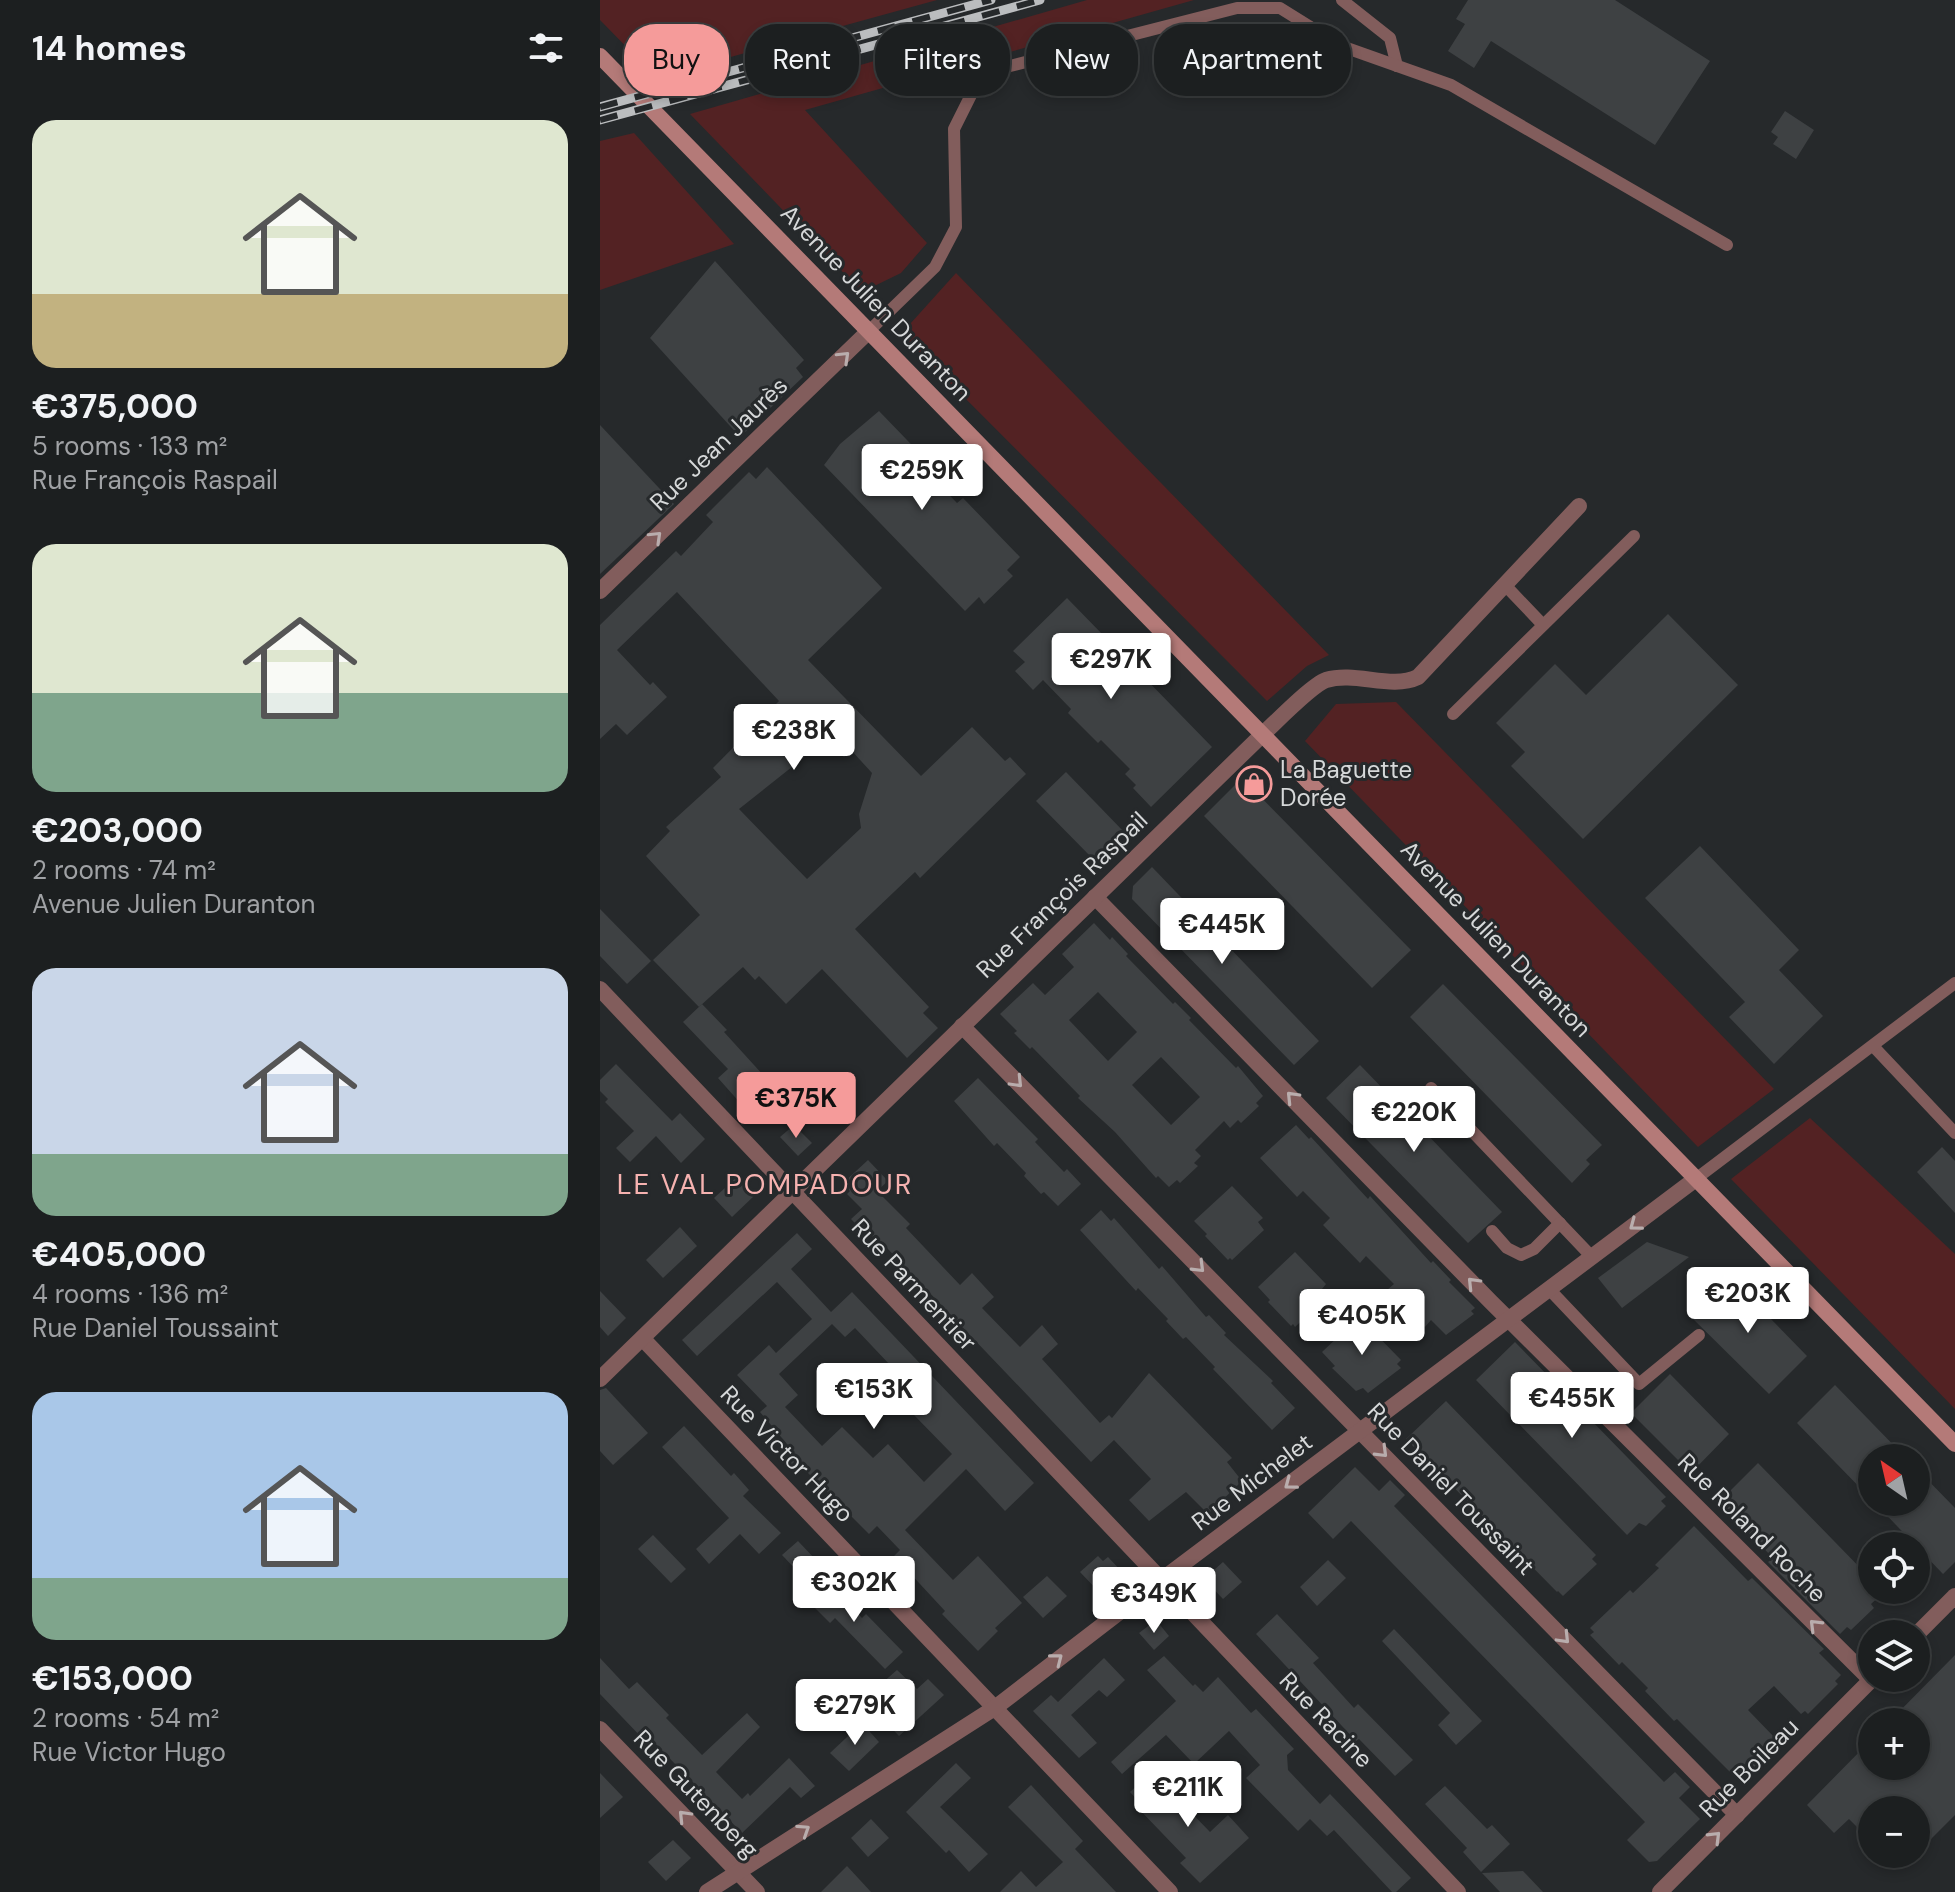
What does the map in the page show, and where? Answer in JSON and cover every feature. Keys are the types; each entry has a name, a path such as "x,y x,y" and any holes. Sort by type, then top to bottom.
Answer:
{"main road":[{"name":"Avenue Julien Duranton","path":"600,56 1955,1444"}],"street":[{"name":"Rue Jean Jaurès","path":"600,591 870,330"},
{"name":"Rue François Raspail","path":"600,1379 1264,733 1323,681 1351,676 1409,682 1418,677 1579,506"},
{"name":"Rue Roland Roche","path":"1095,897 1508,1319 1858,1665"},
{"name":"Rue Parmentier","path":"600,989 1160,1581"},
{"name":"Rue Daniel Toussaint","path":"962,1026 1737,1815"},
{"name":"Rue Michelet","path":"707,1892 996,1707 1697,1178"},
{"name":"Rue Victor Hugo","path":"643,1339 1170,1892"},
{"name":"Rue Racine","path":"1160,1581 1458,1892"},
{"path":"1930,1621 1955,1596"},
{"name":"Rue Boileau","path":"1660,1892 1859,1692"},
{"name":"Rue Gutenberg","path":"600,1729 757,1892"}],"lane":[{"path":"1342,0 1390,38 1397,66"},
{"path":"870,330 935,267 956,227 954,129 978,81 1006,67 1237,8 1280,8 1341,46 1451,85 1727,245"},
{"path":"1453,714 1634,536"},
{"path":"1505,585 1543,625"},
{"path":"1697,1178 1955,983"},
{"path":"1873,1046 1955,1133"},
{"path":"1431,1088 1592,1257"},
{"path":"1492,1231 1507,1248 1521,1255 1534,1249 1560,1223"},
{"path":"1549,1289 1639,1384 1699,1335"}],"shaded area":[{"path":"600,0 937,0 850,24 745,24 745,53 729,57 729,24 624,24 624,44 600,20"},
{"path":"1087,0 1194,0 1109,24 1026,24 1026,48 1010,52 1010,24 1003,24"},
{"path":"875,61 875,90 859,95 859,65"},
{"path":"753,96 855,96 805,110 927,243 901,273 862,292 690,114"},
{"path":"634,133 734,244 600,290 600,141"},
{"path":"956,273 1329,655 1307,666 1267,701 901,334"},
{"path":"1396,702 1774,1089 1698,1147 1305,741 1336,704"},
{"path":"1810,1118 1955,1254 1955,1409 1731,1179"}],"building":[{"path":"1468,0 1615,0 1710,61 1655,145 1491,41 1474,68 1448,51 1465,24 1456,19"},
{"path":"1785,111 1814,130 1796,159 1773,144 1778,137 1771,132"},
{"path":"715,261 804,360 796,368 803,377 740,437 650,338"},
{"path":"879,411 935,469 930,475 957,503 963,498 1020,557 1007,570 1013,576 984,604 979,597 965,611 824,465 840,444"},
{"path":"600,425 674,504 600,574"},
{"path":"767,467 882,588 808,660 921,776 972,727 1005,761 1010,757 1026,774 920,878 915,872 855,929 929,1007 923,1013 938,1028 907,1058 822,969 786,1004 759,976 755,980 743,967 699,1007 653,960 700,915 646,856 670,831 666,827 721,777 713,768 779,701 677,592 617,650 650,685 653,682 667,697 627,735 616,724 600,739 600,625 676,551 681,556 713,522 706,515 749,472 756,479","holes":["825,736 844,757 851,750 872,773 859,814 861,828 807,879 739,809 802,759"]},
{"path":"1067,598 1212,747 1151,807 1125,774 1130,769 1068,713 1071,709 1043,680 1033,690 1015,671 1025,662 1013,651"},
{"path":"1668,614 1738,685 1583,839 1511,766 1525,752 1496,723 1555,664 1586,695"},
{"path":"1066,772 1125,833 1095,861 1036,801"},
{"path":"1242,778 1411,950 1372,988 1204,816"},
{"path":"1700,846 1799,950 1779,970 1823,1016 1774,1064 1729,1017 1745,1002 1645,898"},
{"path":"1152,867 1319,1041 1294,1065 1132,899 1133,886"},
{"path":"600,909 651,961 627,984 600,956"},
{"path":"1094,923 1110,940 1112,937 1128,954 1126,956 1191,1018 1189,1020 1236,1068 1238,1066 1263,1096 1256,1103 1259,1106 1241,1123 1238,1120 1230,1128 1224,1121 1195,1150 1201,1156 1194,1163 1198,1166 1180,1183 1177,1180 1169,1187 1158,1176 1156,1178 1115,1132 1078,1098 1080,1096 1014,1033 1017,1031 1000,1014 1033,983 1045,995 1074,967 1062,954","holes":["1098,992 1137,1032 1108,1061 1069,1020","1161,1057 1200,1097 1171,1125 1132,1085"]},
{"path":"1443,984 1602,1145 1586,1160 1590,1164 1572,1183 1410,1017"},
{"path":"702,1004 764,1076 757,1083 770,1097 750,1114 718,1078 728,1069 683,1022"},
{"path":"616,1064 672,1121 680,1113 705,1139 681,1163 656,1136 630,1162 616,1148 634,1131 605,1102 608,1099 600,1091 600,1080"},
{"path":"1360,1065 1502,1212 1468,1243 1326,1098"},
{"path":"978,1078 1038,1139 1035,1142 1064,1172 1067,1169 1081,1184 1058,1206 1044,1192 1041,1194 1024,1176 1026,1173 997,1143 994,1146 954,1101"},
{"path":"794,1125 812,1143 798,1156 780,1137"},
{"path":"1296,1125 1451,1280 1449,1282 1475,1308 1471,1311 1474,1314 1446,1335 1431,1320 1425,1327 1387,1290 1394,1284 1366,1256 1360,1263 1323,1225 1330,1218 1303,1191 1297,1197 1260,1158"},
{"path":"1942,1147 1955,1161 1955,1213 1917,1172"},
{"path":"868,1160 888,1181 877,1191 910,1224 906,1228 960,1285 972,1273 994,1297 982,1308 1020,1347 1042,1325 1058,1344 1042,1359 1100,1423 1109,1415 1112,1418 1149,1373 1232,1458 1227,1462 1242,1481 1208,1514 1186,1492 1149,1521 1129,1500 1151,1479 1114,1440 1091,1462 886,1247 872,1236 869,1238 851,1219 862,1209 842,1184"},
{"path":"738,1176 755,1195 732,1217 714,1198"},
{"path":"1232,1186 1263,1218 1258,1222 1264,1230 1232,1260 1228,1260 1194,1221"},
{"path":"1101,1210 1111,1221 1114,1218 1159,1269 1162,1266 1206,1317 1209,1315 1226,1333 1224,1335 1273,1381 1271,1383 1295,1408 1272,1430 1213,1369 1215,1367 1186,1337 1183,1339 1166,1321 1168,1319 1138,1288 1136,1291 1080,1230"},
{"path":"680,1227 697,1246 663,1278 646,1260"},
{"path":"797,1233 812,1249 791,1269 831,1312 852,1292 1034,1483 1005,1511 966,1469 905,1530 953,1580 978,1556 1022,1603 995,1628 998,1631 978,1651 942,1614 945,1611 894,1556 900,1550 877,1526 869,1534 801,1466 797,1470 779,1452 787,1444 760,1412 767,1406 737,1375 769,1345 776,1353 812,1319 777,1282 697,1356 682,1340","holes":["832,1324 845,1337 855,1328 926,1403 914,1415 952,1454 924,1482 888,1444 873,1458 842,1427 822,1446 785,1407 798,1395 779,1374"]},
{"path":"1647,1242 1689,1257 1622,1308 1598,1278"},
{"path":"1295,1252 1326,1284 1322,1289 1327,1297 1295,1327 1268,1302 1270,1300 1258,1287"},
{"path":"1730,1277 1807,1356 1769,1394 1686,1312"},
{"path":"600,1291 626,1318 608,1336 600,1327"},
{"path":"1359,1317 1401,1360 1397,1364 1401,1368 1368,1393 1363,1388 1356,1391 1332,1368 1335,1366 1322,1352"},
{"path":"1515,1342 1666,1497 1661,1501 1666,1506 1646,1526 1639,1523 1627,1535 1476,1380"},
{"path":"1670,1374 1729,1434 1691,1473 1631,1413"},
{"path":"1835,1385 1892,1444 1858,1444 1858,1486 1797,1423"},
{"path":"606,1388 648,1433 613,1465 600,1451 600,1390"},
{"path":"1446,1401 1596,1555 1592,1559 1597,1564 1563,1596 1406,1439"},
{"path":"684,1426 731,1476 734,1473 749,1490 743,1496 781,1533 759,1554 740,1534 709,1564 696,1549 729,1518 662,1447"},
{"path":"1758,1463 1858,1566 1858,1604 1871,1604 1874,1608 1851,1630 1847,1627 1840,1634 1768,1562 1773,1558 1719,1502"},
{"path":"1355,1467 1379,1491 1390,1480 1405,1495 1394,1506 1664,1782 1675,1772 1690,1787 1679,1798 1700,1819 1657,1861 1649,1862 1627,1840 1645,1822 1351,1521 1333,1539 1308,1513"},
{"path":"1930,1482 1955,1508 1955,1562 1943,1574 1930,1560 1930,1532 1903,1532 1887,1516 1930,1516"},
{"path":"1694,1526 1748,1581 1752,1578 1824,1649 1819,1653 1841,1675 1835,1681 1838,1684 1808,1714 1805,1711 1801,1714 1774,1686 1748,1710 1776,1739 1771,1744 1774,1748 1743,1778 1740,1775 1736,1778 1677,1719 1674,1721 1645,1691 1648,1688 1622,1662 1619,1665 1590,1635 1594,1632 1590,1628 1630,1590 1633,1593 1659,1568 1655,1565"},
{"path":"653,1535 686,1569 671,1583 638,1549"},
{"path":"798,1541 815,1559 800,1574 782,1555"},
{"path":"1098,1556 1103,1561 1108,1557 1122,1572 1100,1593 1080,1572"},
{"path":"1328,1560 1346,1578 1317,1606 1300,1587"},
{"path":"1223,1562 1242,1582 1223,1599 1204,1579"},
{"path":"1047,1576 1067,1596 1043,1618 1023,1597"},
{"path":"825,1579 862,1618 866,1614 903,1652 885,1669 835,1618 830,1623 805,1598"},
{"path":"1277,1614 1319,1658 1313,1663 1354,1708 1358,1704 1413,1760 1395,1776 1359,1739 1356,1741 1256,1634"},
{"path":"1156,1620 1169,1636 1154,1650 1139,1633"},
{"path":"1394,1629 1482,1721 1456,1745 1438,1725 1450,1713 1382,1641"},
{"path":"1955,1655 1955,1815 1930,1840 1930,1796 1858,1796 1858,1828 1849,1819 1834,1833 1807,1805 1858,1753 1858,1780 1930,1780 1930,1708 1903,1708 1919,1692 1930,1692 1930,1680"},
{"path":"1164,1656 1203,1692 1218,1677 1251,1713 1256,1709 1294,1749 1287,1755 1288,1770 1320,1804 1330,1794 1411,1878 1392,1892 1334,1830 1327,1836 1310,1819 1298,1831 1246,1778 1260,1765 1229,1731 1194,1764 1166,1735 1122,1774 1111,1762 1176,1701 1147,1670"},
{"path":"600,1658 629,1689 637,1682 702,1755 747,1713 760,1727 716,1772 742,1799 748,1793 750,1796 789,1758 815,1786 801,1798 790,1787 742,1833 648,1736 644,1740 600,1694"},
{"path":"1104,1658 1125,1680 1107,1697 1099,1690 1071,1715 1097,1743 1079,1758 1033,1711 1051,1695 1058,1702"},
{"path":"897,1670 917,1689 928,1679 944,1695 899,1736 884,1720 901,1704 881,1684"},
{"path":"862,1723 879,1742 849,1771 830,1753"},
{"path":"956,1763 971,1778 940,1807 988,1854 969,1872 906,1812"},
{"path":"1152,1772 1210,1832 1228,1815 1249,1838 1200,1883 1180,1863 1186,1858 1137,1807 1140,1803 1130,1792"},
{"path":"600,1773 623,1797 600,1818"},
{"path":"1031,1785 1083,1841 1075,1849 1116,1892 1000,1892 1021,1871 1036,1887 1063,1862 1008,1807"},
{"path":"1445,1786 1487,1829 1492,1825 1510,1844 1481,1872 1463,1852 1467,1848 1425,1804"},
{"path":"871,1819 889,1838 868,1857 851,1838"},
{"path":"673,1840 691,1858 666,1881 648,1862"},
{"path":"847,1866 871,1892 821,1892"},
{"path":"1523,1871 1543,1892 1500,1892 1482,1873"}],"railway":[{"path":"600,107 991,0"},
{"path":"600,120 1040,0"}],"place":[{"name":"La Baguette Dorée","path":"1254,784"}],"district":[{"name":"LE VAL POMPADOUR","path":"765,1184"}]}
